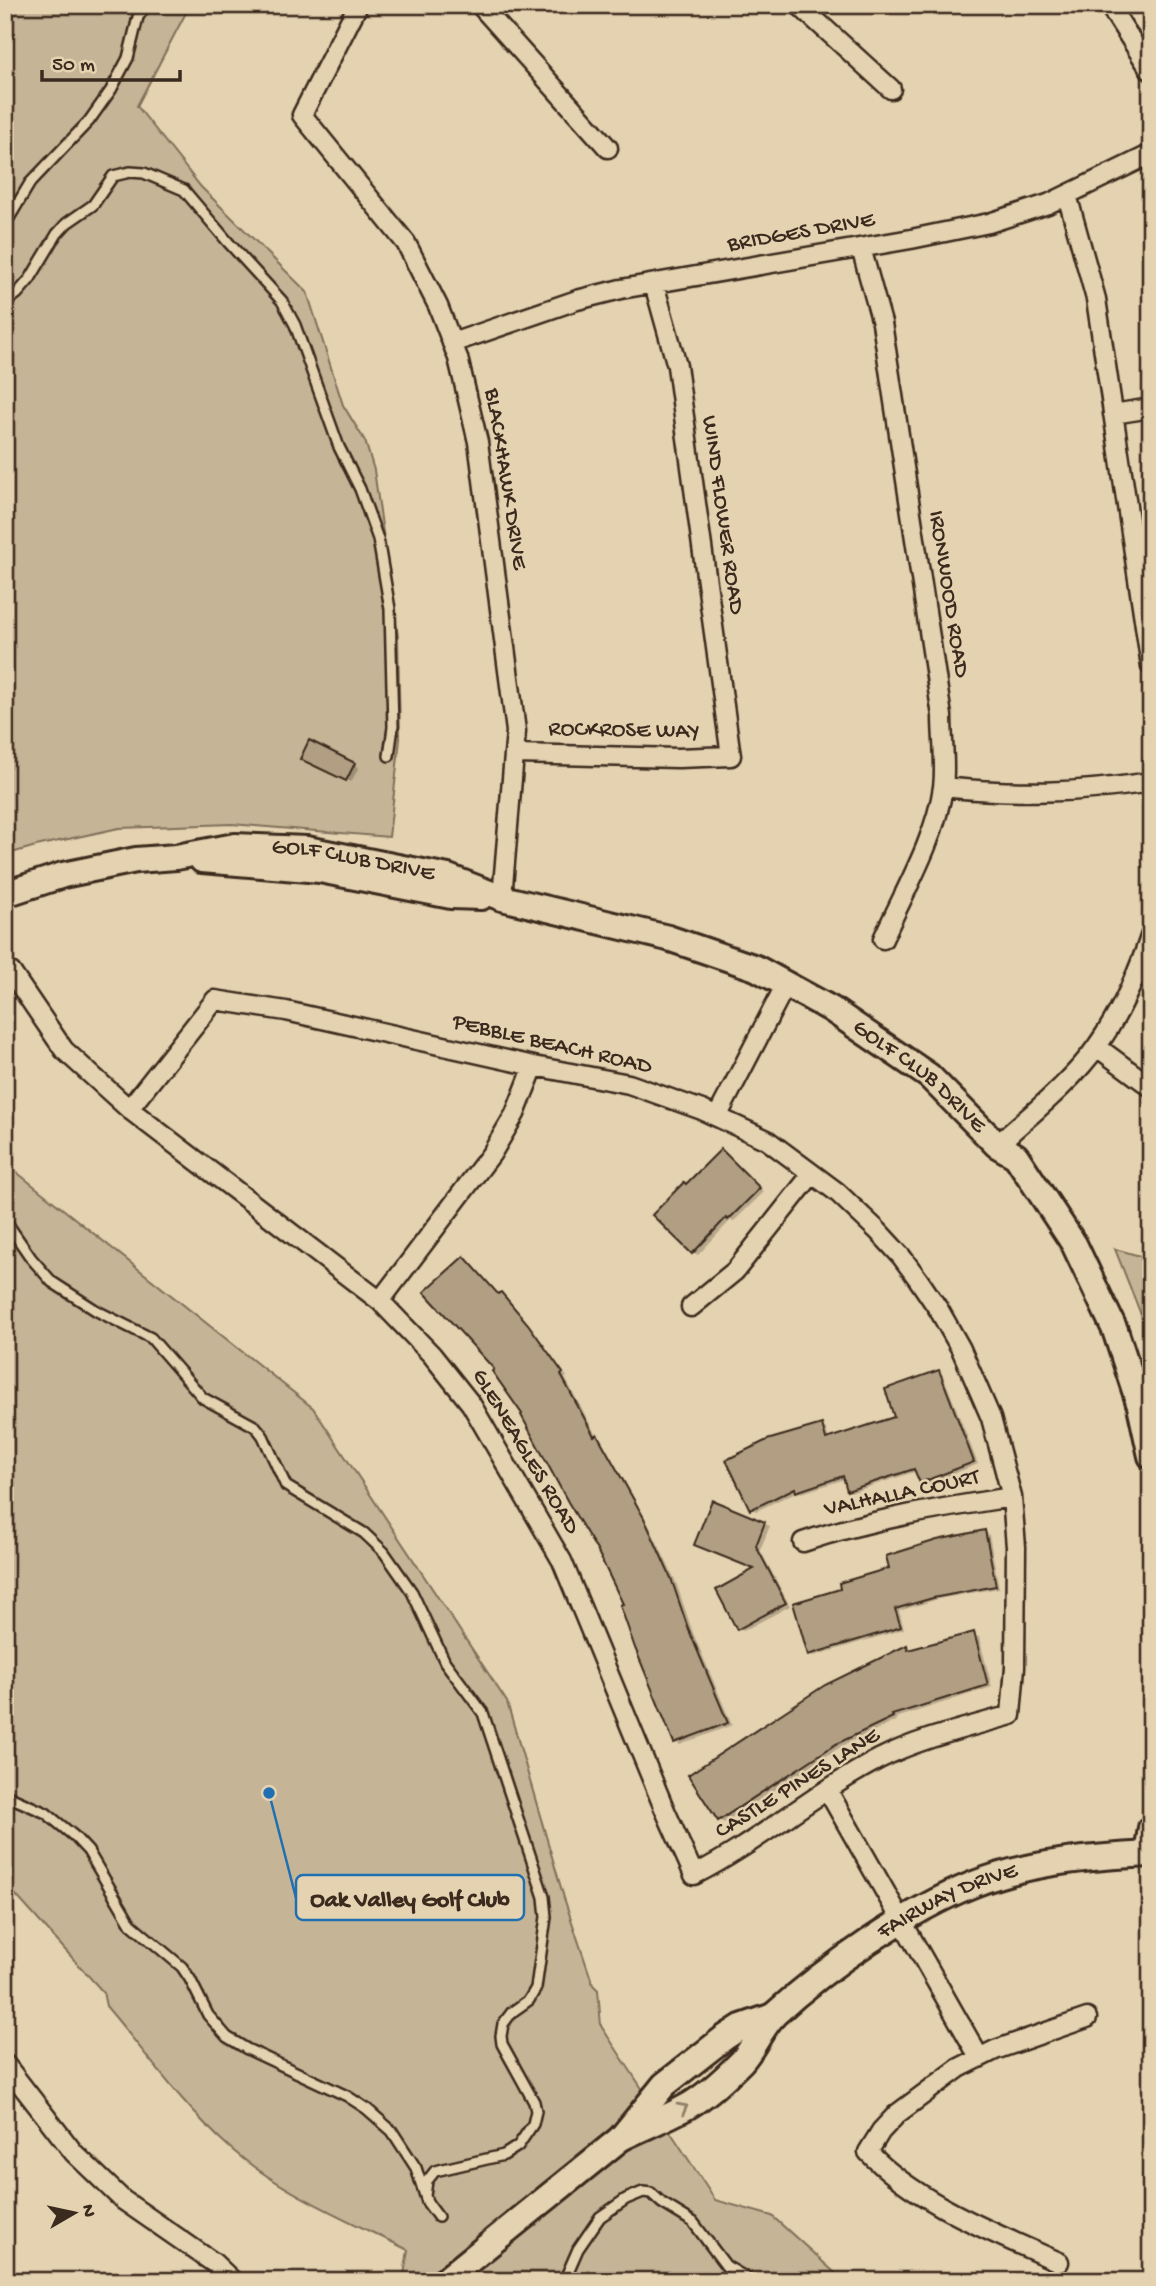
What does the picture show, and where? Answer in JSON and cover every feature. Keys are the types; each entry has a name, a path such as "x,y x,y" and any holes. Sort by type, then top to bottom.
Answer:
{"street":[{"name":"BLACKHAWK DRIVE","path":"358,5 302,115 406,243 438,306 458,358 478,442 515,721 516,754 502,898"},
{"path":"480,5 608,148"},
{"path":"799,5 891,89"},
{"path":"1110,5 1151,71"},
{"name":"BRIDGES DRIVE","path":"452,342 577,300 989,223 1048,204 1151,155"},
{"path":"1067,195 1096,299 1148,629 1151,666"},
{"name":"IRONWOOD ROAD","path":"861,248 884,337 942,716 943,787 931,832 883,940"},
{"name":"WIND FLOWER ROAD","path":"654,284 677,366 731,756"},
{"path":"1114,414 1151,408"},
{"name":"ROCKROSE WAY","path":"516,754 678,758 731,756"},
{"path":"943,787 1020,793 1114,788 1151,782"},
{"name":"GOLF CLUB DRIVE","path":"5,894 99,866 192,856 235,846 307,849 448,877 502,898 668,937 756,968 831,1009 929,1076 997,1145 1016,1156 1074,1244 1115,1330 1140,1406 1151,1457"},
{"path":"997,1145 1053,1095 1097,1048 1142,963 1151,934"},
{"name":"GLENEAGLES ROAD","path":"12,972 64,1050 129,1109 380,1301 432,1355 471,1404 562,1561 694,1875"},
{"path":"717,1117 786,984"},
{"name":"PEBBLE BEACH ROAD","path":"129,1109 215,1000 286,1010 534,1066 629,1084 717,1117 767,1140 836,1192 878,1231 901,1256 939,1310 961,1349 990,1418 1012,1497 1016,1560 1015,1667 1011,1715"},
{"path":"1097,1048 1151,1087"},
{"path":"380,1301 492,1153 515,1114 534,1066"},
{"path":"691,1307 735,1271 812,1174"},
{"name":"VALHALLA COURT","path":"803,1542 905,1515 1012,1497"},
{"name":"CASTLE PINES LANE","path":"694,1875 726,1859 828,1791 894,1752 1011,1715"},
{"path":"828,1791 979,2057"},
{"path":"1149,1854 1151,1828"},
{"name":"FAIRWAY DRIVE","path":"621,2138 691,2105 742,2060 773,2016 812,1983 866,1944 943,1897 976,1883 1012,1873 1084,1858 1149,1854"},
{"name":"FAIRWAY DRIVE","path":"444,2281 621,2138 664,2085 741,2027 773,2016"},
{"path":"1059,2262 977,2225 906,2185 886,2171 867,2152 897,2114 959,2068 1013,2043 1087,2018"},
{"path":"709,2050 728,2073"},
{"path":"5,2064 74,2153 123,2200 214,2263 233,2281"}],"lane":[{"path":"5,225 30,183 89,121 111,90 128,58 138,17 146,5"},
{"path":"5,303 30,279 57,234 67,223 93,205 113,176 130,172 144,173 184,190 282,302 295,325 338,447 360,489 378,539 390,609 393,727 389,756"},
{"path":"5,1220 31,1258 52,1282 69,1295 139,1331 159,1345 204,1398 256,1427 263,1436 286,1486 364,1533 384,1552 412,1592 445,1662 483,1713 545,1907 544,1940 536,1987 529,2000 512,2012 503,2024 500,2036 534,2102 535,2119 525,2138 511,2152 435,2171 427,2180 425,2196"},
{"path":"5,1795 46,1814 88,1851 131,1924 182,1967 208,2015 227,2037 347,2096 392,2131 413,2163 425,2196 438,2217"},
{"path":"564,2281 578,2249 600,2217 626,2199 643,2192 650,2193 693,2222 726,2266 752,2281"}],"shaded area":[{"path":"5,5 190,5 137,106 201,187 307,292 343,405 365,441 374,470 398,637 400,739 389,837 232,824 119,828 5,855"},
{"path":"5,1163 313,1408 507,1702 564,1898 593,1985 598,1990 601,2026 715,2200 772,2216 844,2281 403,2281 408,2250 291,2191 248,2162 211,2130 106,2006 103,1992 5,1883"},
{"path":"1115,1249 1151,1259 1151,1340"}],"building":[{"path":"309,740 355,763 346,781 300,759"},
{"path":"721,1149 760,1188 728,1220 726,1218 692,1254 652,1215"},
{"path":"464,1256 498,1294 501,1292 563,1373 561,1375 594,1436 597,1434 644,1518 671,1578 688,1628 728,1723 674,1743 635,1648 620,1605 623,1604 598,1552 568,1502 522,1414 492,1371 494,1369 424,1292"},
{"path":"939,1370 974,1462 920,1483 914,1469 847,1491 843,1476 796,1492 795,1488 750,1510 726,1460 767,1440 822,1424 826,1439 894,1417 885,1389"},
{"path":"712,1500 765,1522 756,1546 786,1603 737,1630 716,1590 754,1569 694,1545"},
{"path":"985,1530 996,1586 933,1598 895,1609 901,1627 808,1655 793,1603 840,1589 839,1583 889,1568 886,1556 937,1540"},
{"path":"974,1632 988,1685 892,1715 893,1717 836,1744 718,1821 688,1775 825,1685 907,1645 908,1650"}],"place":[{"name":"Oak Valley Golf Club","path":"269,1793"}]}
